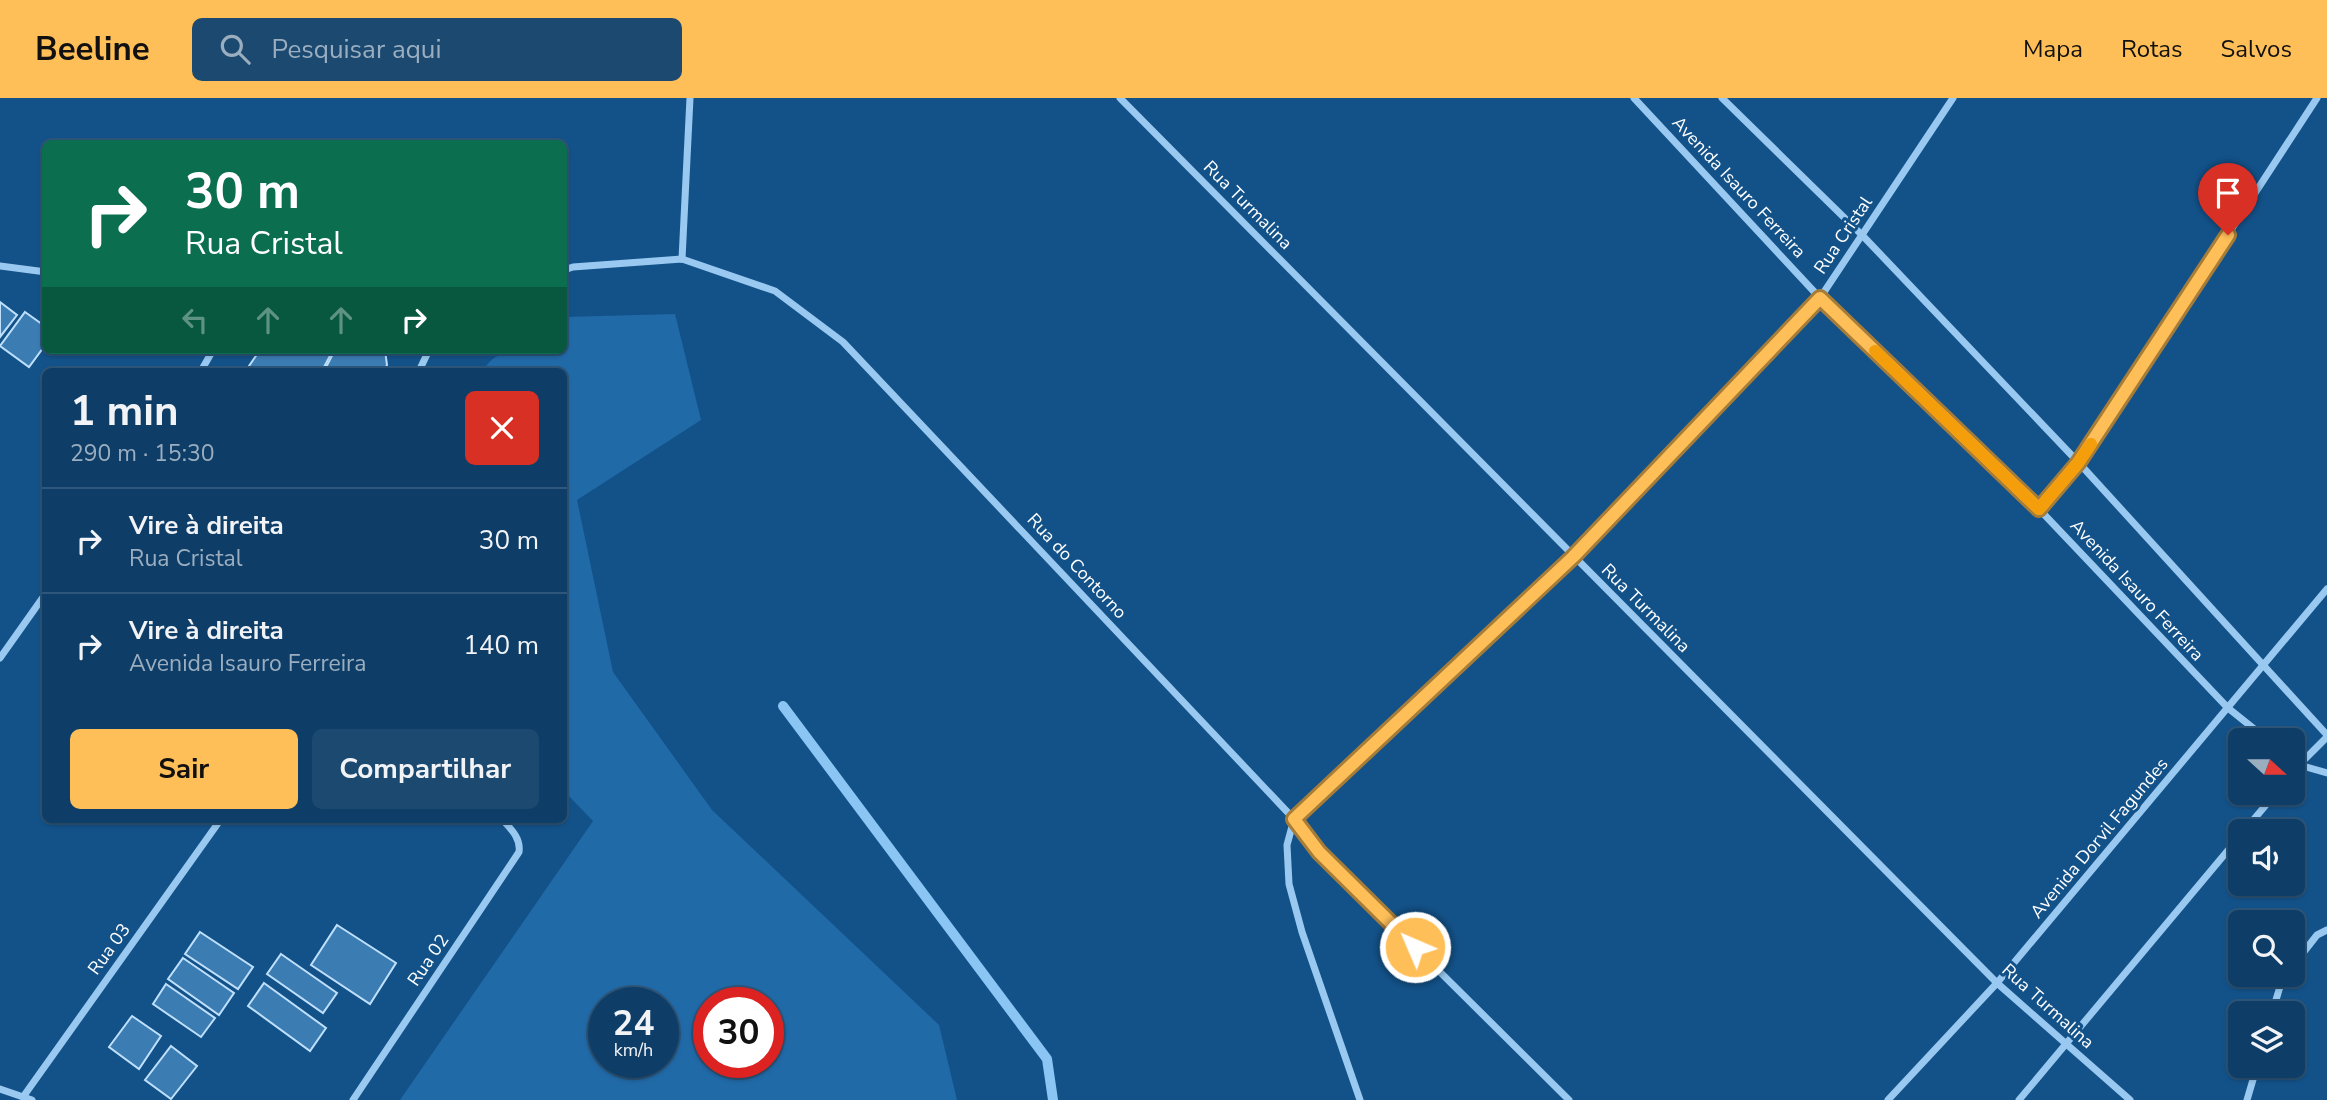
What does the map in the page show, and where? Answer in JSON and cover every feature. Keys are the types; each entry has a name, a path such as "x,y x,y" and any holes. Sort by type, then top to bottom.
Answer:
{"street":[{"path":"682,259 690,98"},
{"name":"Rua Turmalina","path":"1121,98 1997,983 2130,1100"},
{"name":"Avenida Isauro Ferreira","path":"1634,98 1820,298 2039,509 2228,708 2253,728"},
{"path":"1722,98 1862,235 2078,463 2327,736 2305,754"},
{"name":"Rua Cristal","path":"1294,819 1573,557 1820,298 1953,98"},
{"path":"2039,509 2078,463 2317,98"},
{"name":"Rua do Contorno","path":"567,270 682,259 775,291 843,342 1294,819 1319,852 1569,1100"},
{"path":"0,266 42,271"},
{"name":"Avenida Dorvil Fagundes","path":"1888,1100 1997,983 2327,589"},
{"path":"0,658 42,599"},
{"path":"2305,765 2327,773"},
{"path":"2254,819 2266,805"},
{"path":"1294,819 1287,845 1289,884 1302,932 1360,1100"},
{"name":"Rua 03","path":"23,1097 218,823"},
{"name":"Rua 02","path":"352,1100 519,852 520,845 516,835 506,823"},
{"path":"2019,1100 2228,850"},
{"path":"2305,951 2317,936 2327,930"},
{"path":"2247,1100 2253,1078"},
{"path":"0,1089 32,1100"}],"shaded area":[{"path":"675,314 701,420 577,500 613,672 712,810 939,1025 957,1100 400,1100 593,821 567,794 567,368 485,368 501,354 567,354 567,317"}],"building":[{"path":"0,302 17,315 0,337"},
{"path":"25,312 42,324 42,349 29,367 0,346"},
{"path":"257,354 331,354 324,368 249,366"},
{"path":"333,354 386,354 386,368 326,368"},
{"path":"337,925 396,963 370,1004 311,965"},
{"path":"200,932 253,967 238,989 185,954"},
{"path":"281,954 337,993 323,1013 267,974"},
{"path":"183,958 234,993 219,1015 168,979"},
{"path":"264,983 326,1028 310,1051 248,1006"},
{"path":"166,984 215,1018 201,1037 153,1004"},
{"path":"132,1016 161,1036 139,1069 109,1047"},
{"path":"171,1046 197,1066 171,1099 145,1080"}],"waterway":[{"path":"783,706 1047,1059 1053,1100"}],"slow traffic":[{"path":"1875,351 2039,509 2091,444"}],"route":[{"path":"1415,947 1319,852 1294,819 1573,557 1820,298 2039,509 2078,463 2228,235"}]}
